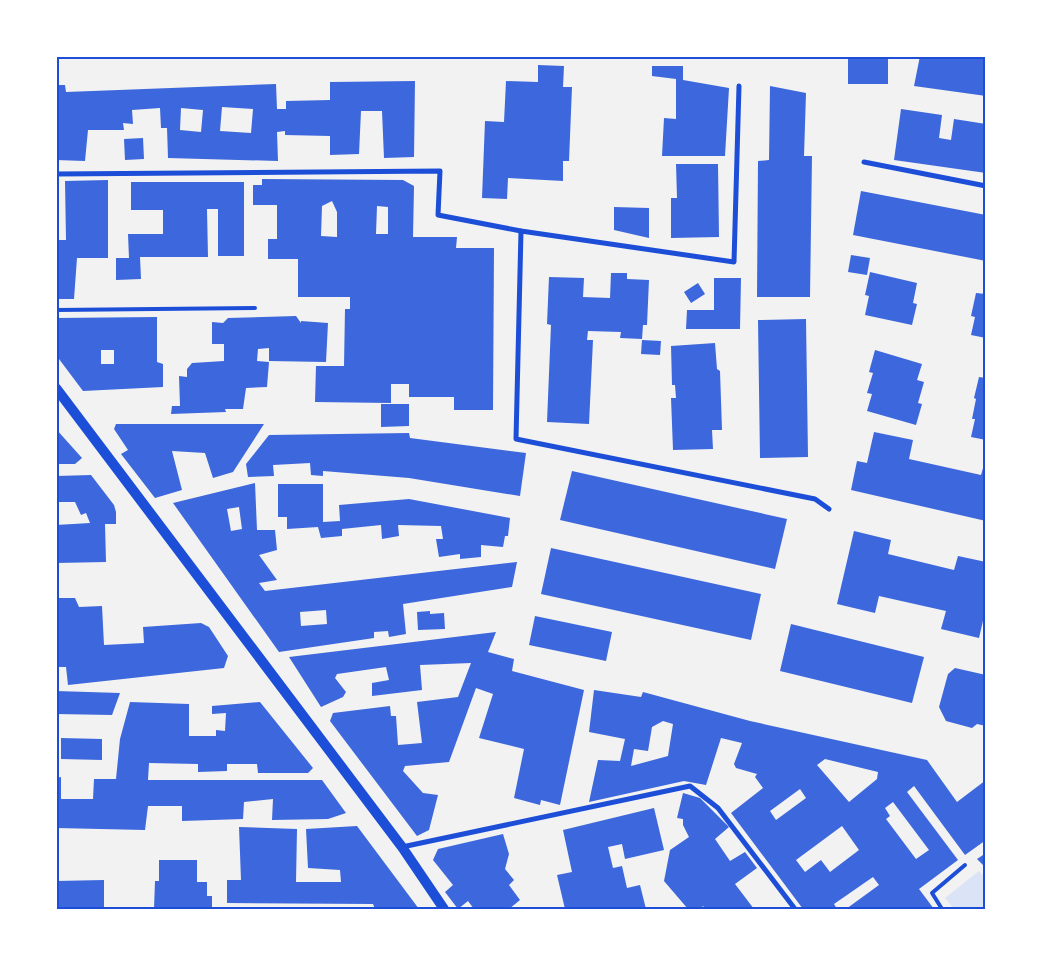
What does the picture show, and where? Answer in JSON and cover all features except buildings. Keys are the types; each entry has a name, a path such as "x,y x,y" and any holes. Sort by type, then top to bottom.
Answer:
{"main road":[{"path":"56,388 402,847 444,909"}],"street":[{"path":"56,174 440,171 438,215 521,231 734,262 739,86"},
{"path":"864,162 986,186"},
{"path":"521,231 516,438 815,498 829,509"},
{"path":"402,847 690,786 718,808 794,909"}],"lane":[{"path":"56,310 255,308"},
{"path":"942,909 932,893 965,865"}],"shaded area":[{"path":"979,871 986,879 986,909 954,909 945,898"}]}
